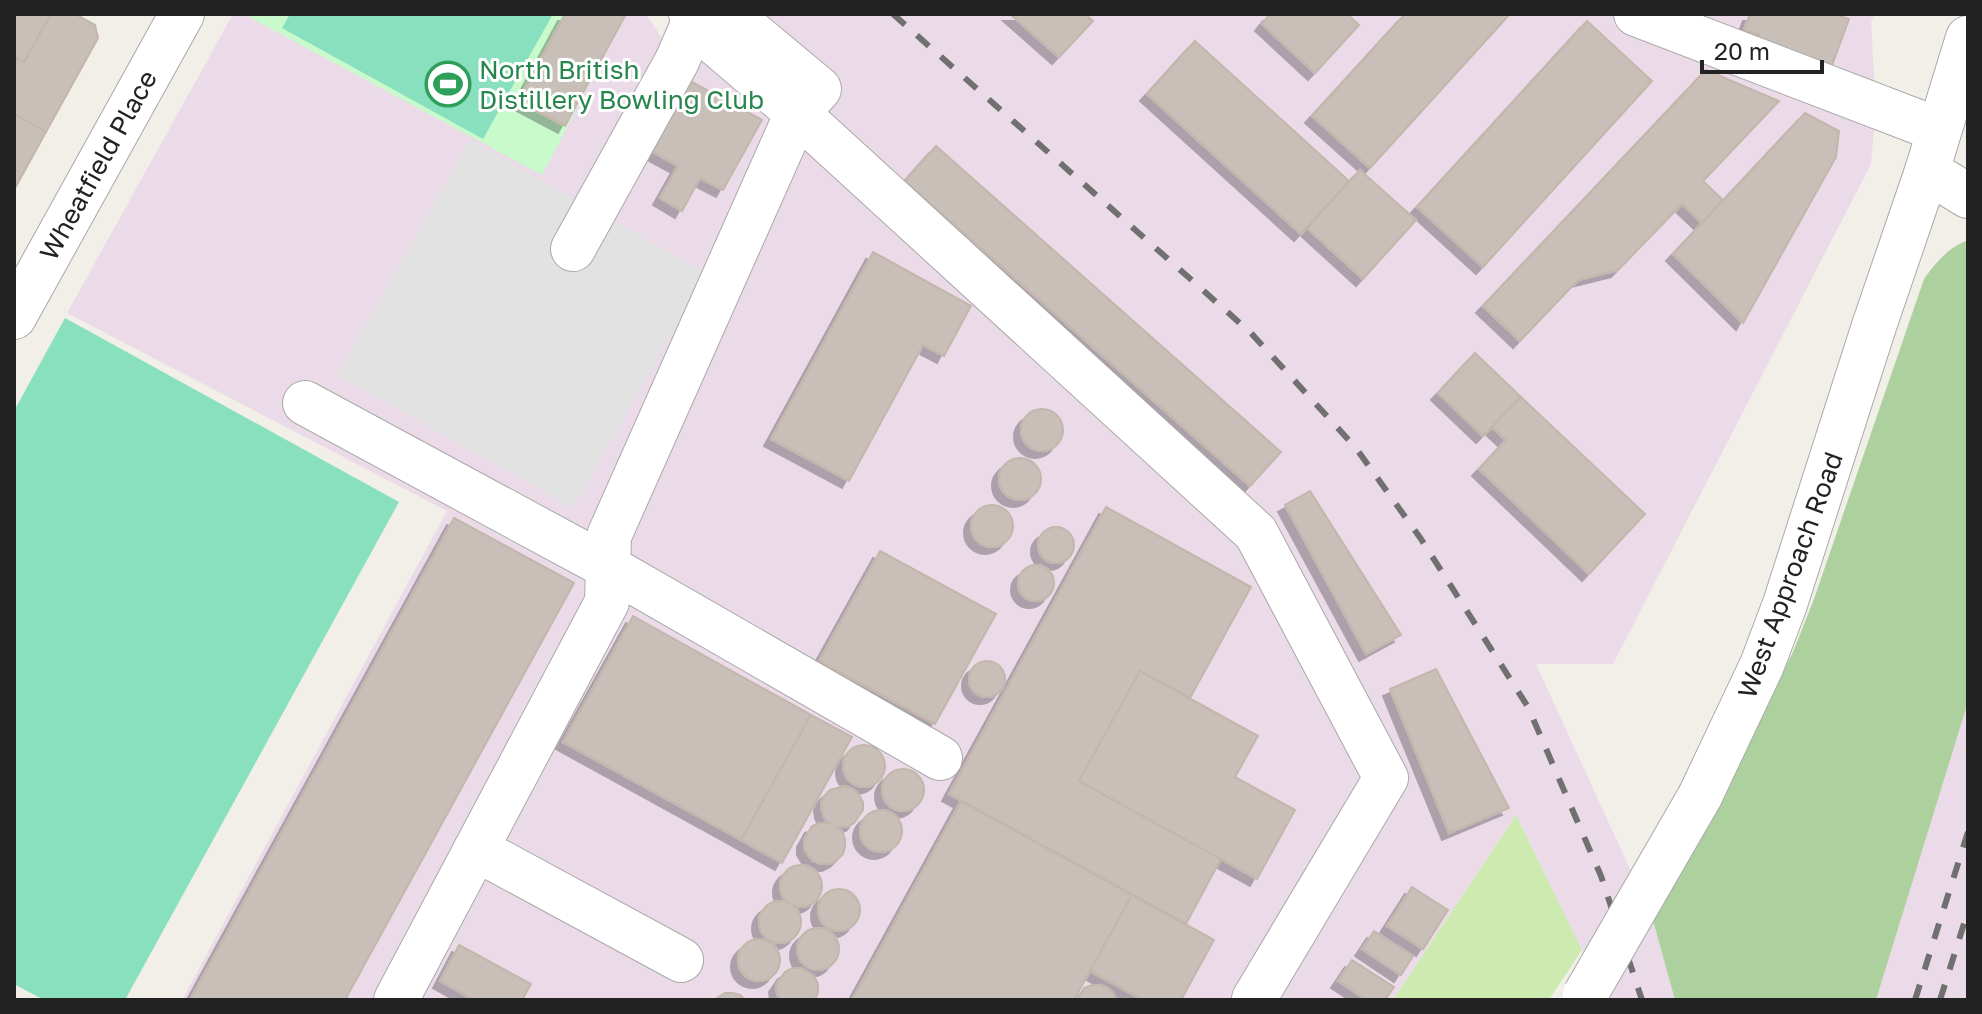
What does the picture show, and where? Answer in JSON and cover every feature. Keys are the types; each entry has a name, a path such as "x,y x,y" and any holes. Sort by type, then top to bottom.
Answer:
{"street":[{"name":"Wheatfield Place","path":"14,317 180,14"},
{"path":"1636,14 1939,130"},
{"path":"396,1000 607,602 609,536 797,113 819,89 704,17 573,249"},
{"name":"West Approach Road","path":"1583,997 1700,796 1762,665 1785,604 1968,38"},
{"path":"797,113 1256,533 1386,778 1254,999"},
{"path":"1927,171 1968,196"},
{"path":"305,403 608,567 940,758"},
{"path":"476,849 681,960"}],"shaded area":[{"path":"233,14 244,14 542,174 626,14 646,14 677,61 724,14 1875,14 1871,23 1876,106 1871,164 1613,664 1536,664 1652,917 1675,1000 1610,1000 1516,815 1393,1000 182,1000 447,511 67,313"},
{"path":"470,140 706,273 573,508 337,375"},
{"path":"1968,702 1968,1000 1876,1000 1933,815"}],"green space":[{"path":"244,14 626,14 542,175"},
{"name":"North British Distillery Bowling Club","path":"290,14 553,14 483,139 282,28"},
{"path":"1968,240 1968,702 1876,1000 1675,1000 1652,917 1737,765 1793,652 1924,279 1943,256"},
{"path":"65,318 399,502 125,1000 44,1000 14,984 14,411"},
{"path":"1516,815 1582,950 1549,1000 1393,1000"}],"building":[{"path":"14,14 51,14 24,62 14,56"},
{"path":"51,14 75,14 95,25 98,38 46,132 14,114 14,64 18,58 24,62"},
{"path":"565,14 626,14 565,126 518,101"},
{"path":"1010,14 1085,14 1093,21 1059,57"},
{"path":"1270,14 1347,14 1359,25 1315,73 1262,24"},
{"path":"1405,14 1510,14 1370,168 1312,116"},
{"path":"1750,14 1834,14 1849,19 1831,68 1757,41 1759,35 1744,30"},
{"path":"1587,21 1652,81 1483,267 1417,207"},
{"path":"1195,41 1349,181 1301,234 1147,94"},
{"path":"1706,70 1779,101 1703,181 1723,200 1702,223 1682,204 1618,270 1578,280 1520,341 1483,306"},
{"path":"690,81 762,120 723,190 700,178 682,211 660,198 678,166 651,151"},
{"path":"1805,113 1839,131 1836,157 1743,323 1673,254"},
{"path":"14,114 46,132 14,190"},
{"path":"936,146 1281,452 1250,486 905,181"},
{"path":"1360,170 1416,220 1363,279 1307,228"},
{"path":"873,252 971,306 944,356 923,345 849,481 771,439"},
{"path":"1475,353 1521,397 1483,436 1438,393"},
{"path":"1521,397 1645,514 1589,574 1479,469 1506,440 1492,427"},
{"path":"1042,409 1057,415 1063,430 1057,445 1042,451 1027,445 1021,430 1027,415"},
{"path":"1020,458 1035,464 1041,479 1035,494 1020,500 1005,494 999,479 1005,464"},
{"path":"1310,491 1401,635 1366,654 1285,505"},
{"path":"992,505 1007,511 1013,526 1007,541 992,547 977,541 971,526 977,511"},
{"path":"1106,507 1251,587 1190,698 1140,671 1079,781 1221,859 1186,924 949,794"},
{"path":"454,518 574,583 345,1000 190,1000"},
{"path":"1056,527 1069,532 1074,545 1069,558 1056,563 1043,558 1038,545 1043,532"},
{"path":"880,551 996,614 935,724 819,661"},
{"path":"1036,565 1049,570 1054,583 1049,596 1036,601 1023,596 1018,583 1023,570"},
{"path":"633,616 811,715 741,840 563,742"},
{"path":"987,661 1000,666 1005,679 1000,692 987,697 974,692 969,679 974,666"},
{"path":"1436,669 1509,808 1449,833 1390,689"},
{"path":"1140,671 1258,736 1235,777 1295,810 1257,879 1079,781"},
{"path":"811,715 852,737 782,863 741,840"},
{"path":"864,745 879,751 885,766 879,781 864,787 849,781 843,766 849,751"},
{"path":"903,769 918,775 924,790 918,805 903,811 888,805 882,790 888,775"},
{"path":"845,786 859,795 863,810 854,823 837,827 845,839 843,854 829,864 821,864 808,855 804,840 812,826 829,823 822,811 824,796 830,790"},
{"path":"961,801 1132,895 1074,1000 852,1000"},
{"path":"881,810 896,816 902,831 896,846 881,852 866,846 860,831 866,816"},
{"path":"801,865 816,871 822,886 816,901 801,907 786,901 780,886 786,871"},
{"path":"1412,887 1448,910 1423,949 1387,926"},
{"path":"839,889 854,895 860,910 854,925 839,931 824,925 818,910 824,895"},
{"path":"1132,895 1214,940 1181,1000 1143,1000 1090,971"},
{"path":"780,901 795,907 801,922 795,937 780,943 765,937 759,922 765,907"},
{"path":"818,928 833,934 839,949 833,964 818,970 803,964 797,949 803,934"},
{"path":"1374,931 1413,956 1401,975 1362,949"},
{"path":"759,939 774,945 780,960 774,975 759,981 744,975 738,960 744,945"},
{"path":"459,945 531,984 522,1000 474,1000 440,981"},
{"path":"1352,960 1394,987 1385,1000 1367,1000 1338,981"},
{"path":"792,968 801,968 814,976 818,984 815,1000 780,1000 776,985"},
{"path":"1092,985 1108,988 1116,1000 1077,1000 1084,988"},
{"path":"725,993 740,995 745,1000 714,1000"}],"railway":[{"path":"893,14 1251,333 1356,448 1421,539 1528,707 1601,876 1642,1000"},
{"path":"1915,1000 1968,832"},
{"path":"1940,1000 1968,911"}],"place":[{"name":"North British Distillery Bowling Club","path":"448,84"}]}
